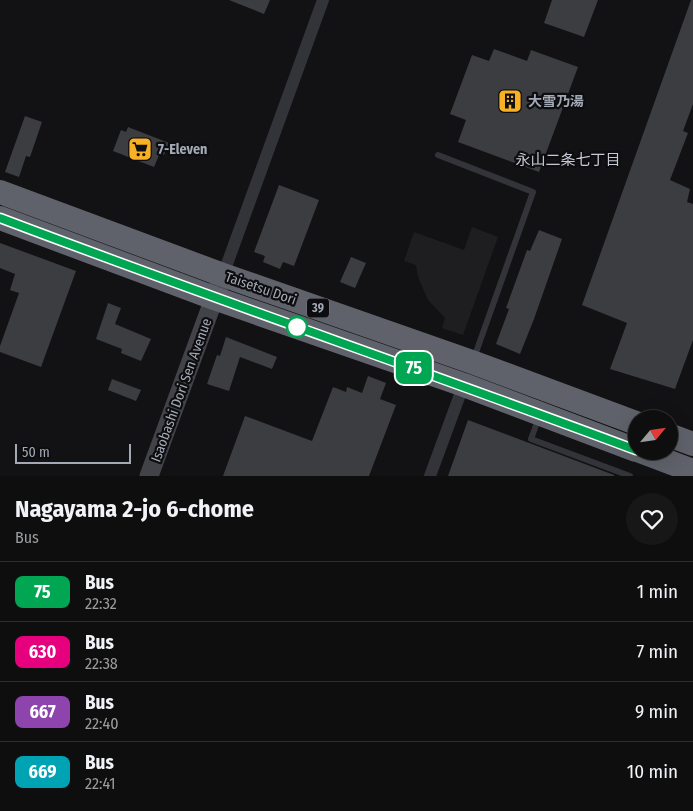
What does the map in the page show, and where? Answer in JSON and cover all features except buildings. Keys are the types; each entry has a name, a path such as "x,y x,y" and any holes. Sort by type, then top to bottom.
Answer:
{"highway":[{"name":"Taisetsu Dori","path":"0,192 223,275 628,419"},
{"name":"Taisetsu Dori","path":"0,218 214,298 464,385 628,447"},
{"path":"678,438 693,444"},
{"path":"664,460 693,471"}],"street":[{"path":"223,275 323,0"},
{"name":"Isaobashi Dori Sen Avenue","path":"149,476 223,275"},
{"path":"430,476 472,362"}],"lane":[{"path":"438,155 533,192 472,362"},
{"path":"540,414 531,439 630,476"}],"shaded area":[{"path":"472,227 498,237 463,335 442,328 445,318 428,300 418,277 416,265 404,261 414,232 464,250"}],"bus line":[{"name":"75","path":"0,218 214,298 464,385 628,447"}],"place":[{"name":"大雪乃湯","path":"510,101"},
{"name":"7-Eleven","path":"140,149"}],"district":[{"name":"永山二条七丁目","path":"568,160"}]}
